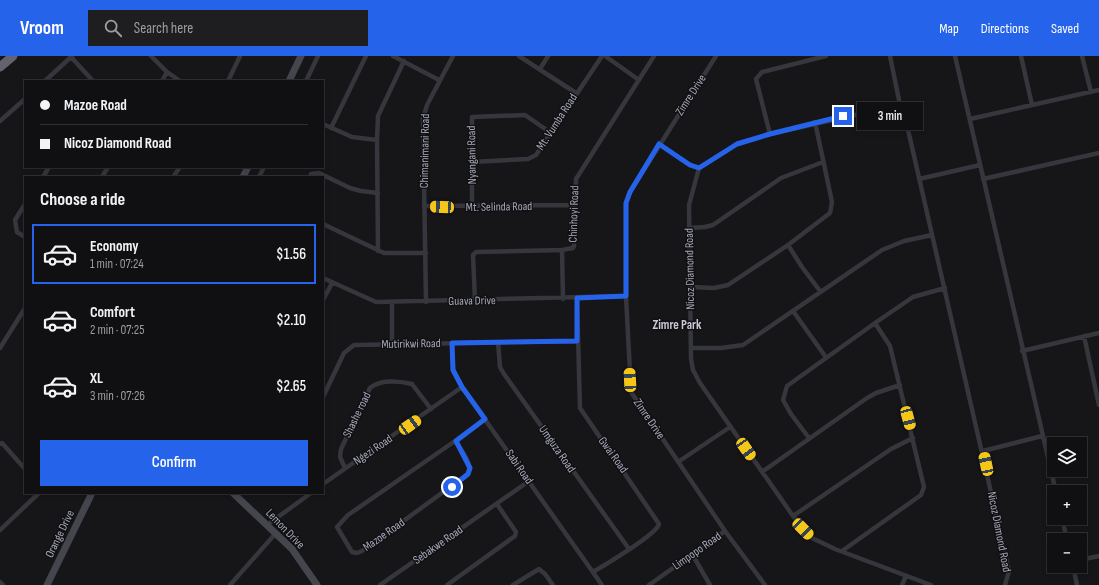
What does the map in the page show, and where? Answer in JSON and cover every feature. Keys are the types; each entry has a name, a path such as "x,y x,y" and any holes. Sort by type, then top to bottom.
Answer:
{"highway":[{"path":"0,67 13,56"}],"street":[{"path":"46,80 72,56 92,80"},
{"path":"151,56 167,72 179,80"},
{"path":"228,80 240,56"},
{"path":"289,80 301,56"},
{"path":"306,80 318,56"},
{"path":"331,128 366,56"},
{"path":"393,56 439,80"},
{"name":"Chimanimani Road","path":"426,302 424,113 439,80 453,56"},
{"path":"520,56 576,93"},
{"path":"540,69 548,56"},
{"path":"603,56 639,80"},
{"name":"Mt. Vumba Road","path":"472,162 532,158 536,155 576,93 603,56"},
{"name":"Chinhoyi Road","path":"475,301 473,255 476,252 570,250 574,246 574,205 576,179 654,56"},
{"name":"Zimre Drive","path":"716,56 659,144 630,192 626,203 626,296 631,392 725,531 765,585"},
{"path":"770,134 756,80 758,74 823,56"},
{"name":"Nicoz Diamond Road","path":"890,56 900,104 983,451 1009,571 1006,585"},
{"path":"955,56 1022,352 1054,485"},
{"path":"1021,56 1032,105"},
{"path":"1082,56 1090,92"},
{"path":"378,251 377,140 381,109 404,61"},
{"path":"163,80 167,72"},
{"path":"970,119 1099,90"},
{"path":"0,121 24,100"},
{"path":"659,144 690,165 699,168 737,144 815,122 900,104"},
{"name":"Nyangani Road","path":"472,207 471,120 473,116 525,115 551,133"},
{"path":"691,287 714,288 728,285 788,245 830,213 832,202 815,122"},
{"path":"324,124 352,137 377,140"},
{"path":"983,180 1099,153"},
{"path":"689,228 713,225 781,178 823,162"},
{"path":"919,179 980,165"},
{"name":"Nicoz Diamond Road","path":"699,168 694,181 689,205 691,359 695,375 793,516 812,538 931,585"},
{"path":"310,176 311,174 319,173 350,188 378,193"},
{"name":"Mt. Selinda Road","path":"424,206 472,207 574,205"},
{"path":"24,206 15,220 17,232 24,236"},
{"path":"324,224 378,251 394,254 426,253"},
{"path":"691,348 721,348 743,345 820,291 891,245 932,235"},
{"path":"788,245 820,291"},
{"path":"562,250 563,299"},
{"name":"Guava Drive","path":"324,279 371,301 426,302 626,296"},
{"path":"324,298 332,283"},
{"path":"809,438 791,414 783,400 783,395 787,386 825,356 913,297 945,288"},
{"name":"Gwai Road","path":"577,298 580,408 659,522 658,529 629,550 593,572"},
{"path":"392,302 392,344"},
{"path":"0,348 24,310"},
{"path":"793,311 825,356"},
{"path":"842,551 922,493 923,482 890,346 875,323"},
{"path":"1022,352 1099,333"},
{"path":"1084,336 1099,405"},
{"name":"Mutirikwi Road","path":"324,395 344,353 350,347 356,345 577,341"},
{"name":"Umguza Road","path":"498,342 500,367 504,374 629,550"},
{"name":"Sabi Road","path":"452,343 453,370 462,387 602,585"},
{"name":"Shashe road","path":"345,468 340,457 341,449 370,388 374,385 395,382 412,384 431,409"},
{"path":"762,472 871,396 900,386"},
{"name":"Ngezi Road","path":"324,483 462,387"},
{"name":"Mazoe Road","path":"456,441 469,464 470,468 468,474 362,551 357,554 352,552 337,527 343,520 485,419"},
{"path":"678,462 730,427"},
{"path":"983,451 1042,436"},
{"path":"793,516 891,449 913,438"},
{"path":"0,444 2,443 24,468"},
{"name":"Sebakwe Road","path":"380,585 529,481"},
{"path":"0,530 38,494"},
{"name":"Orange Drive","path":"47,585 92,494"},
{"name":"Lemon Drive","path":"234,494 292,549 317,585"},
{"path":"267,525 310,494"},
{"path":"447,585 515,536 516,532 497,504"},
{"name":"Limpopo Road","path":"649,585 725,531"},
{"path":"230,585 276,534"},
{"path":"692,554 710,585"},
{"path":"1087,559 1099,556"},
{"path":"513,585 539,569 545,574 553,585"},
{"path":"1074,573 1077,585"},
{"path":"902,585 906,576"}],"district":[{"name":"Zimre Park","path":"677,325"}],"route":[{"path":"452,487 464,478 470,471 469,464 456,441 485,419 462,387 453,370 452,343 577,341 577,298 626,296 626,203 630,192 659,144 690,165 699,168 737,144 815,122 843,116"}]}
